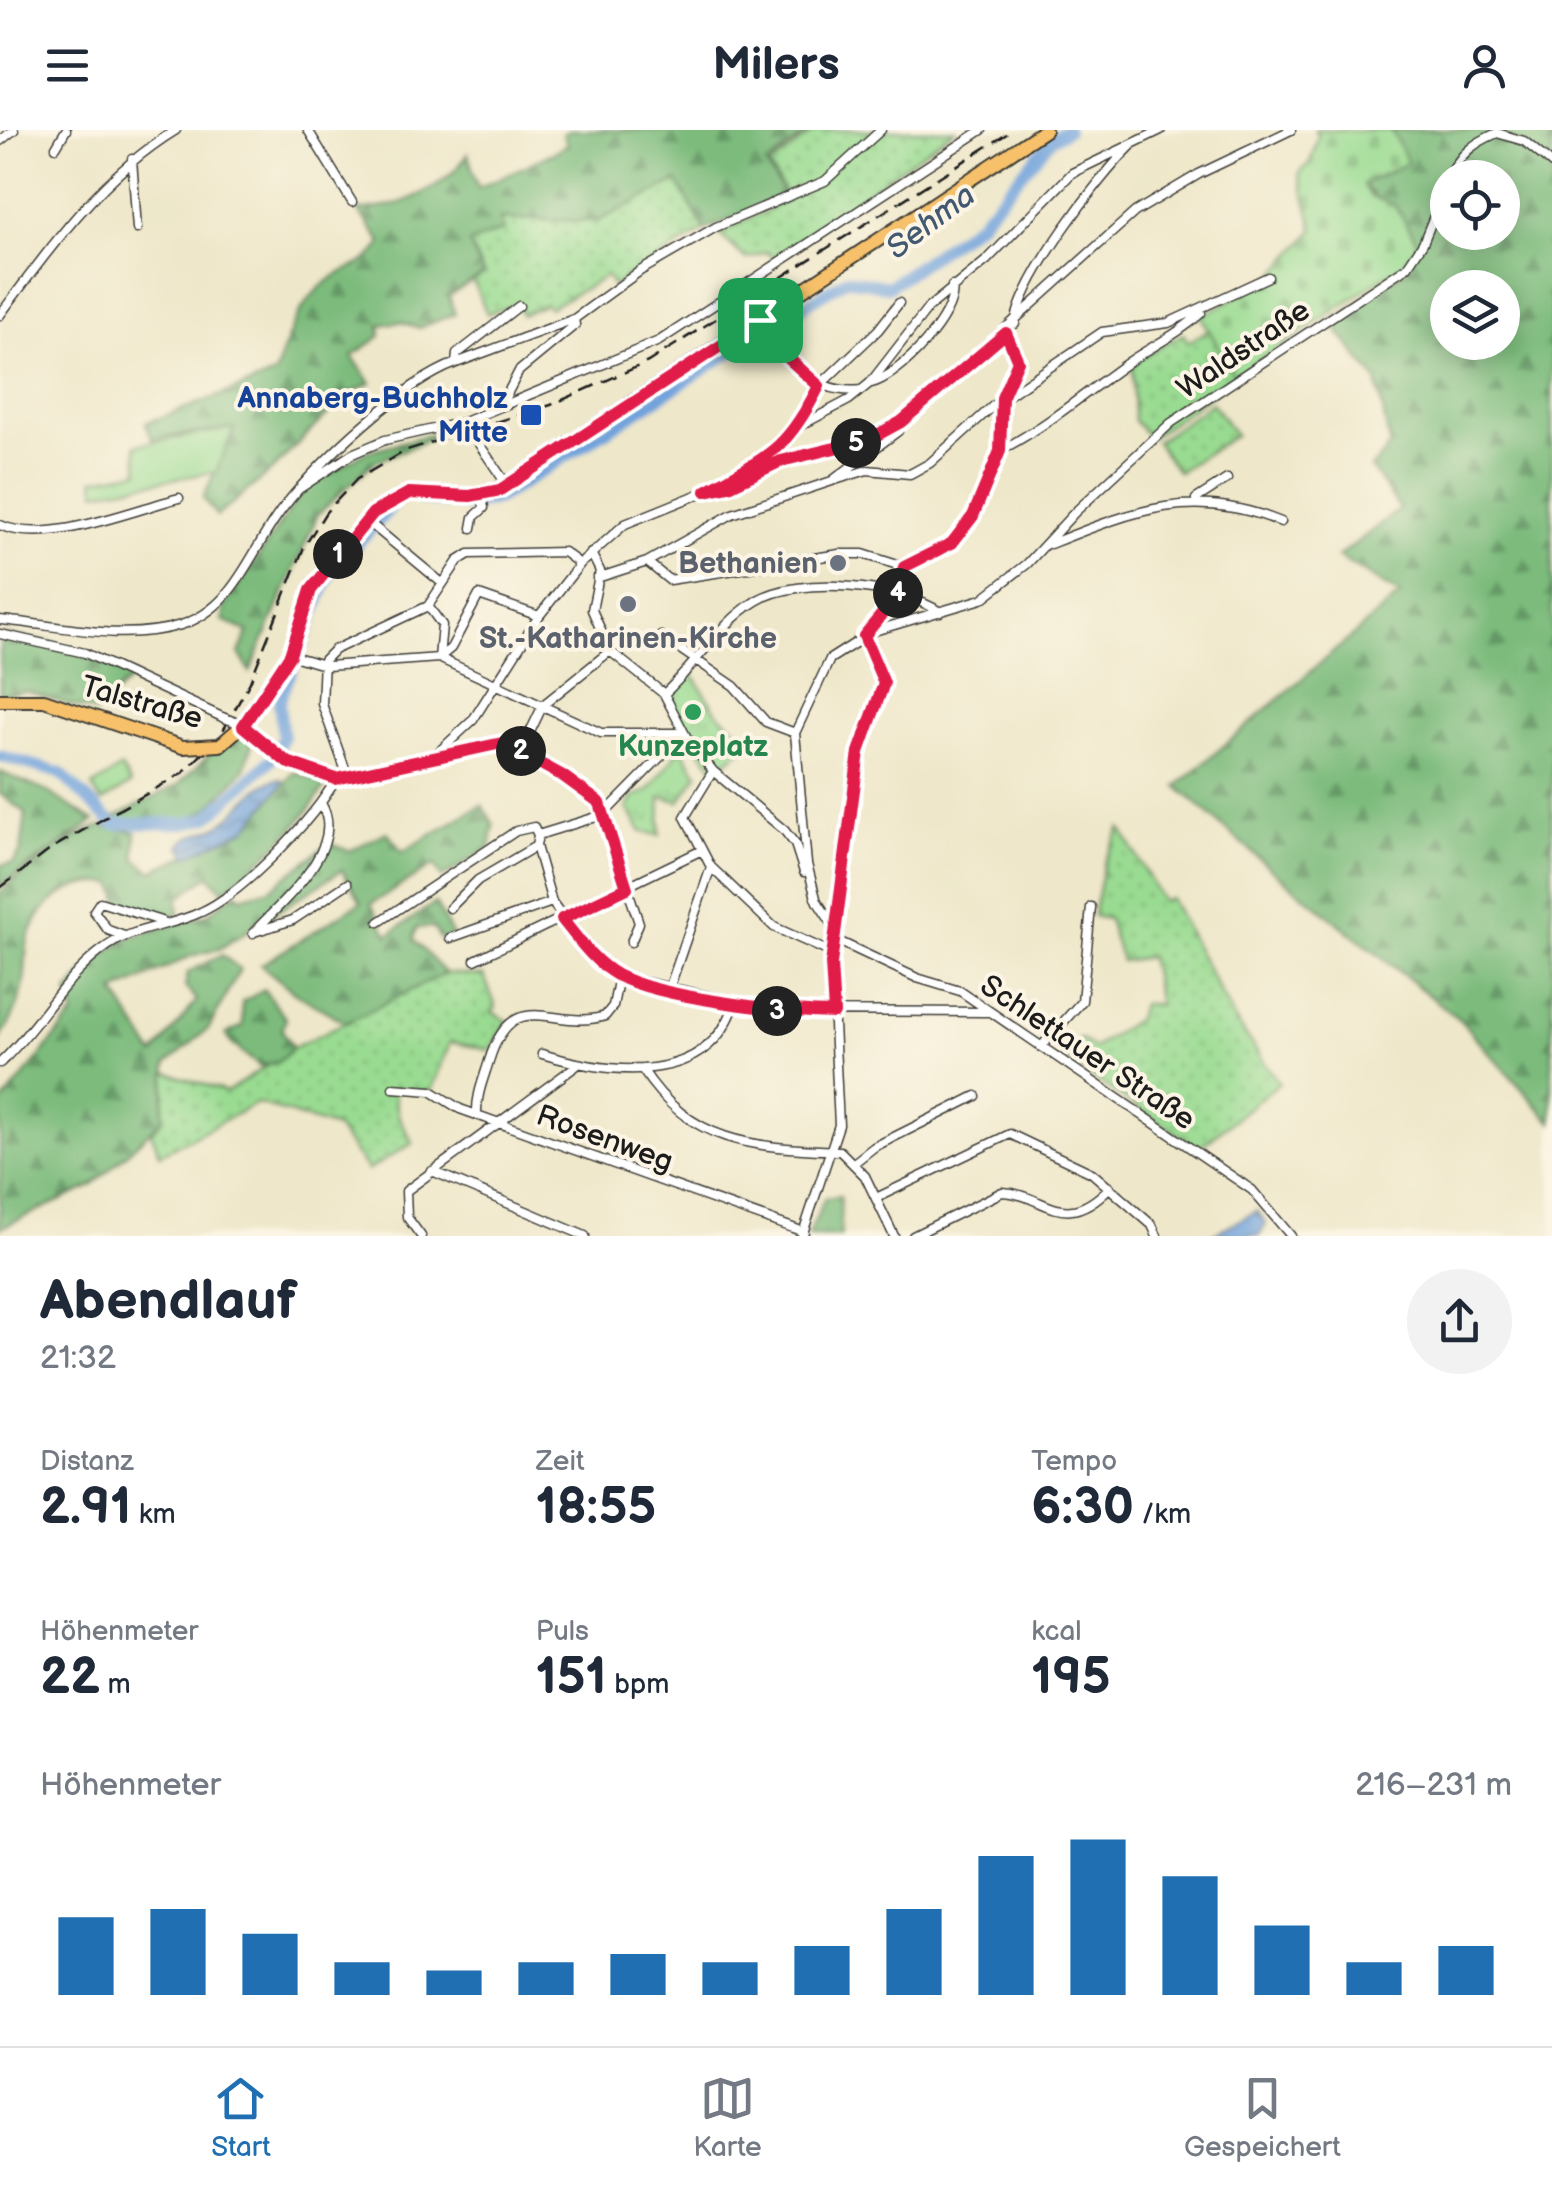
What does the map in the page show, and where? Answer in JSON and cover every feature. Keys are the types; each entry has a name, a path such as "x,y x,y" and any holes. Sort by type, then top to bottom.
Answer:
{"main road":[{"name":"Talstraße","path":"0,700 44,700 183,747 220,745 248,729 292,656 311,590 371,525 383,504 409,493 483,501 762,322 1046,130"}],"street":[{"path":"0,141 14,130"},
{"path":"56,147 66,130"},
{"path":"0,315 106,183 132,159 176,130"},
{"path":"308,130 352,202"},
{"path":"0,620 124,633 198,618 232,591 272,523 299,489 430,373 574,319 640,271 716,228 826,182 881,130"},
{"path":"299,489 352,454 385,440 464,422 503,402 658,341 982,130"},
{"path":"798,427 870,383 929,308 988,260 1081,166 1161,130"},
{"path":"706,491 729,486 781,461 868,440 901,422 1006,333 1135,212 1199,174 1291,130"},
{"name":"Waldstraße","path":"1458,160 1474,143 1497,132 1524,141 1552,164"},
{"path":"1015,324 1030,287 1097,181 1134,142"},
{"path":"132,159 137,229"},
{"name":"Waldstraße","path":"1046,546 1075,512 1172,424 1407,267 1430,225"},
{"path":"597,578 647,562 732,514 867,470 910,474 1102,332 1168,323 1268,277"},
{"path":"870,383 886,380 918,354 952,298 952,286"},
{"path":"432,759 458,738 498,684 539,616 591,553 625,524 706,491 776,452 798,427 819,386 878,330 898,303"},
{"path":"456,363 458,354 518,306"},
{"path":"1000,451 1066,412 1120,368 1180,333 1204,309"},
{"path":"503,402 518,371 574,325 574,319"},
{"path":"762,322 819,386 846,392 860,390"},
{"path":"817,902 807,864 795,733 830,660 864,636 897,596 904,567 960,535 1000,451 1001,403 1018,361 1006,333"},
{"path":"464,422 507,485"},
{"path":"832,481 898,432 901,422"},
{"path":"1192,502 1227,479"},
{"path":"0,525 22,533 47,533 179,498"},
{"path":"472,528 483,501"},
{"path":"864,636 982,600 1046,546 1117,518 1192,502 1244,507 1281,522"},
{"path":"371,525 442,583"},
{"path":"348,777 322,704 322,664 334,650 428,606 458,561 482,551 564,552 580,564"},
{"path":"522,751 542,706 610,651 592,610 600,565 591,553"},
{"path":"647,562 669,580 840,554 863,554 904,567"},
{"path":"664,694 746,608 776,592 868,586 940,612"},
{"path":"439,658 451,648 479,595 539,616"},
{"path":"428,606 442,625 439,658"},
{"path":"0,634 86,653 248,729 287,762 336,779 502,743 522,751 600,803 638,922 631,942"},
{"path":"661,636 734,686 766,722 795,733"},
{"path":"803,1234 833,1151 840,1108 832,992 834,954 859,752 884,683 864,636"},
{"name":"Schlettauer Straße","path":"610,651 664,694 684,733 713,771 784,830 795,844 817,902 837,936 917,978 960,991 1252,1190 1292,1236"},
{"path":"292,656 322,664 439,658 601,733 684,733"},
{"path":"538,835 602,814 684,733"},
{"path":"713,771 685,817 711,867 774,927 834,954"},
{"path":"0,1063 28,1038 72,976 124,936 205,911 250,875 322,805 336,779"},
{"path":"322,805 331,826 327,840 277,909 252,933 293,920 348,884"},
{"path":"379,922 516,832 534,827 552,902 583,945 619,976 774,1011 988,1012"},
{"path":"450,908 478,880 536,846"},
{"path":"474,960 702,850"},
{"path":"669,989 711,867"},
{"path":"124,936 101,923 94,911 100,902 164,922"},
{"path":"450,938 552,902"},
{"path":"1041,1047 1082,1001 1092,907"},
{"path":"477,1114 476,1102 492,1051 513,1020 549,1015 586,1020 606,1016 613,1006 619,976"},
{"path":"542,1054 576,1066 642,1069 673,1065 706,1051 728,1025 735,1003"},
{"path":"421,1236 410,1225 403,1200 406,1191 576,1066"},
{"path":"642,1069 660,1097 704,1131 782,1150 833,1151 855,1162 894,1236"},
{"name":"Rosenweg","path":"393,1088 432,1092 497,1122 803,1234"},
{"path":"855,1162 874,1148 976,1096"},
{"path":"876,1198 1004,1133 1092,1173 1152,1225 1157,1236"},
{"path":"432,1172 585,1236"},
{"path":"912,1236 1002,1192 1042,1207 1073,1210 1088,1206 1110,1187"}],"green space":[{"path":"570,130 811,130 766,165 786,196 705,230 677,181 598,221 500,219 504,230 469,243 484,274 449,296 455,314 419,328 400,322 380,325 381,336 352,356 371,383 345,396 272,470 217,516 203,498 234,428 152,439 146,423 275,375 295,322 310,298 331,279 364,262 382,243 358,210 389,206 420,194 448,177 468,154 478,188 555,152 567,144 563,134"},
{"path":"816,130 955,130 774,258 767,252 746,259 719,234 789,199 769,166"},
{"path":"1315,130 1391,130 1408,163 1363,184 1371,197 1394,204 1418,243 1405,263 1235,377 1201,316 1271,278 1314,230 1299,174 1310,162 1318,136"},
{"path":"1391,130 1552,130 1552,1122 1460,1020 1272,870 1177,786 1400,595 1338,557 1400,509 1371,468 1390,446 1377,381 1331,322 1410,267 1405,263 1418,242 1363,184 1407,163"},
{"path":"677,180 705,230 613,287 607,276 549,308 545,304 522,315 517,304 487,314 473,281 484,274 469,243 503,230 499,219 598,221"},
{"path":"1209,329 1235,377 1150,438 1134,421 1132,363 1183,334 1188,342"},
{"path":"1212,403 1235,435 1178,472 1156,442"},
{"path":"462,426 374,462 318,514 250,672 239,653 248,632 223,620 224,608 302,491 365,452"},
{"path":"234,428 216,472 97,492 94,479 139,471 136,445"},
{"path":"0,634 49,642 134,676 96,713 26,691 0,695"},
{"path":"691,672 716,711 751,743 716,769 685,732 668,697"},
{"path":"249,734 253,740 245,769 209,808 186,821 109,820 178,785 210,754"},
{"path":"681,748 698,774 680,801 661,797 660,835 642,832 627,808 633,798 649,790"},
{"path":"121,768 131,784 102,802 92,787"},
{"path":"0,772 48,792 94,821 0,886 0,865 13,863 21,851 26,813 0,794"},
{"path":"294,772 327,783 267,855 223,891 209,875 178,898 179,917 165,918 120,903 114,884 87,884 52,902 29,936 22,991 0,1039 0,892 59,846 100,826 136,832 135,858 152,871 246,829"},
{"path":"482,805 494,825 490,847 442,878 434,865 371,904 388,935 435,903 453,936 441,940 433,927 416,928 414,940 445,973 346,1023 294,992 261,965 361,902 342,870 219,949 191,956 115,992 154,1055 197,1000 185,987 188,972 222,955 240,969 209,1028 167,1064 162,1120 92,1186 0,1228 0,1106 74,1014 68,992 94,961 125,939 206,915 236,892 241,897 270,889 329,843 349,851 387,832 402,852"},
{"path":"1121,828 1162,901 1170,898 1234,1019 1279,1083 1199,1148 1067,1061 1080,1039 1094,1048 1137,1019 1141,1004 1159,1004 1149,957 1121,961 1108,919 1093,916 1104,862"},
{"path":"445,973 484,976 496,1007 492,1012 508,1021 490,1050 450,1042 431,1091 393,1089 399,1117 413,1143 368,1170 336,1128 257,1103 160,1154 151,1132 162,1120 166,1072 227,1092 293,1048"},
{"path":"264,990 286,1019 282,1030 293,1048 278,1062 259,1066 226,1034 243,1026 242,1002"},
{"path":"840,1196 841,1236 808,1236 825,1198"}],"water":[{"path":"281,779 284,783 246,829 188,856 180,846 223,823 263,785"},
{"path":"1257,1211 1266,1223 1260,1235 1209,1236"}],"waterway":[{"name":"Sehma","path":"421,499 475,505 498,499 847,279 888,287 979,223 1052,139 1067,130"},
{"name":"Sehma","path":"352,549 393,505"},
{"name":"Sehma","path":"0,756 60,773 113,824 186,823 207,818 275,756 283,737 279,702 329,576"}],"railway":[{"path":"0,888 54,847 183,773 220,736 250,682 304,547 326,512 357,479 407,450 551,405 648,362 1013,130"}],"place":[{"name":"Annaberg-Buchholz Mitte","path":"531,415"},
{"name":"Bethanien","path":"838,563"},
{"name":"St.-Katharinen-Kirche","path":"628,604"},
{"name":"Kunzeplatz","path":"693,712"}],"route":[{"path":"760,320 778,347 819,386 798,427 776,452 706,491 729,486 781,461 868,440 901,422 1006,333 1018,361 1001,403 1000,451 973,516 952,543 904,567 894,602 864,636 884,683 859,752 831,964 834,1013 774,1011 669,989 619,976 597,959 562,919 627,888 602,821 600,803 522,751 502,743 401,768 336,779 287,762 243,726 290,655 311,590 328,565 383,504 409,493 482,496 500,490 760,320"}]}
